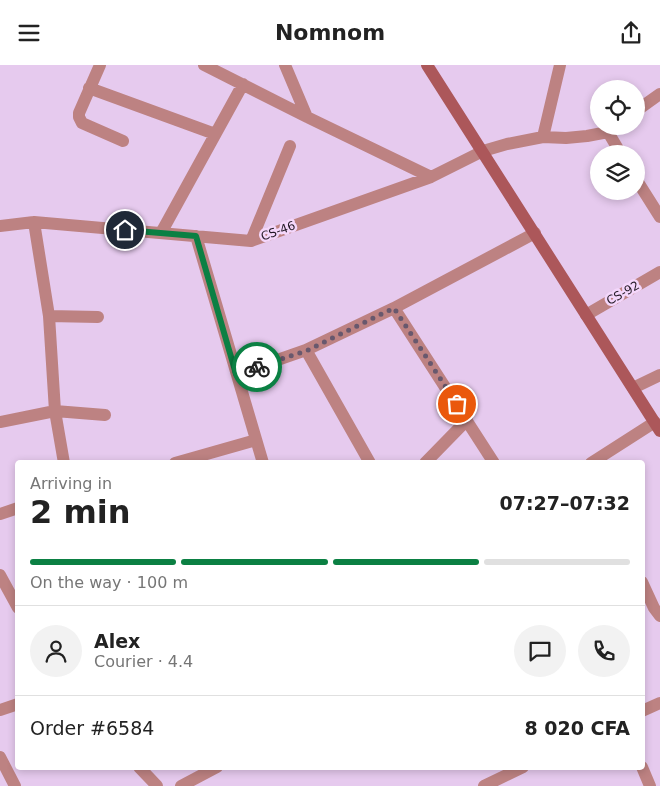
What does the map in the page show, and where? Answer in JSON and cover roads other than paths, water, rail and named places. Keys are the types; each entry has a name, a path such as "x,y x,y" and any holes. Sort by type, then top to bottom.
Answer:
{"main road":[{"path":"427,65 657,427"}],"street":[{"path":"100,65 79,113 80,120 82,123 123,141"},
{"path":"204,65 431,177"},
{"path":"285,65 307,117"},
{"path":"543,137 560,65"},
{"path":"161,233 243,84"},
{"path":"89,88 215,134"},
{"path":"645,105 660,94"},
{"name":"CS-46","path":"0,225 34,221 250,241 431,177 482,151 543,137 566,138 590,133"},
{"path":"250,241 290,146"},
{"path":"645,193 660,217"},
{"path":"34,221 49,315 55,411 63,460"},
{"path":"236,374 306,351 394,308 535,233"},
{"path":"196,236 262,460"},
{"name":"CS-92","path":"586,315 660,272"},
{"path":"394,308 492,460"},
{"path":"49,315 98,317"},
{"path":"306,351 368,460"},
{"path":"633,388 660,375"},
{"path":"0,422 55,411 105,415"},
{"path":"428,460 467,420"},
{"path":"596,460 657,427"},
{"path":"186,460 256,440"},
{"path":"0,514 15,509"},
{"path":"0,575 15,602"},
{"path":"645,588 660,616"},
{"path":"645,710 660,703"},
{"path":"0,710 15,706"},
{"path":"0,757 15,786"},
{"path":"142,770 157,786"},
{"path":"181,786 211,770"},
{"path":"484,786 516,770"},
{"path":"643,770 650,786"}]}
